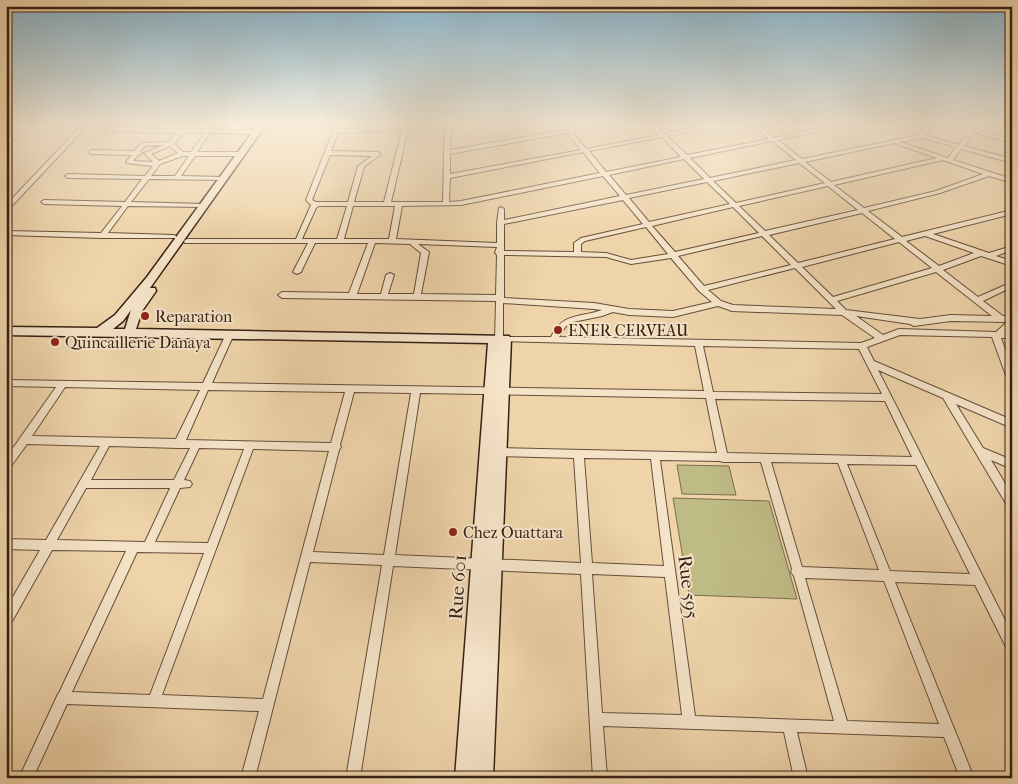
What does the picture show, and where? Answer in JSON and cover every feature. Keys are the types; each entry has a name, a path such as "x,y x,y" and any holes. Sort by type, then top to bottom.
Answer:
{"street":[{"path":"6,209 50,163"},
{"path":"129,163 161,163"},
{"path":"177,178 187,163"},
{"path":"99,333 119,318 150,279 235,163"},
{"path":"130,332 135,312 243,163"},
{"path":"323,163 309,200 315,204 461,203 656,163"},
{"path":"340,241 361,166 366,163"},
{"path":"387,204 397,163"},
{"path":"446,163 446,204"},
{"path":"446,177 520,163"},
{"path":"595,163 702,289 718,304 732,308 844,312 919,322"},
{"path":"690,163 844,312 883,339"},
{"path":"500,223 792,163"},
{"path":"802,163 1001,319"},
{"path":"578,254 577,243 583,239 926,163"},
{"path":"954,163 1012,181"},
{"path":"102,236 157,164"},
{"path":"187,241 411,242 606,255 631,262 763,234 938,192 990,174"},
{"path":"68,176 223,179"},
{"path":"44,202 203,206"},
{"path":"298,241 315,204"},
{"path":"392,242 399,204"},
{"path":"499,339 500,209"},
{"path":"702,289 1012,212"},
{"path":"6,233 174,237"},
{"path":"927,234 1012,264"},
{"path":"297,272 313,241"},
{"path":"352,296 372,241"},
{"path":"411,242 425,252 417,297"},
{"path":"832,300 985,254 1012,248"},
{"path":"384,296 390,275"},
{"path":"978,300 1012,284"},
{"path":"282,295 500,299 672,314 718,304"},
{"path":"554,340 558,328 568,320 602,314 612,309"},
{"path":"6,331 862,346 883,339 899,332 906,326 919,322 951,318 1012,321"},
{"path":"996,336 1012,321"},
{"path":"899,332 1012,335"},
{"path":"179,444 230,334"},
{"path":"996,336 1012,380"},
{"name":"Rue 601","path":"465,778 486,565 499,339"},
{"path":"698,342 723,458"},
{"path":"862,346 1012,647"},
{"path":"872,364 1012,424"},
{"path":"6,383 889,398"},
{"path":"6,466 63,384"},
{"path":"248,778 350,389"},
{"path":"353,778 416,390"},
{"path":"947,397 1012,504"},
{"path":"24,440 336,447"},
{"path":"6,621 106,443"},
{"path":"148,546 196,444"},
{"path":"154,701 250,445"},
{"path":"493,452 920,461"},
{"path":"982,452 1012,465"},
{"path":"579,454 600,778"},
{"name":"Rue 595","path":"655,456 689,722"},
{"path":"765,459 796,572 843,728"},
{"path":"841,460 967,778"},
{"path":"83,484 187,484"},
{"path":"6,544 211,548"},
{"path":"26,778 134,546"},
{"path":"307,557 670,572"},
{"name":"Rue 601","path":"483,778 486,565"},
{"path":"796,572 978,580"},
{"path":"62,698 267,704"},
{"path":"597,719 949,731"},
{"path":"789,726 801,778"}],"shaded area":[{"path":"677,465 729,466 736,495 682,494"},
{"path":"673,498 769,501 797,599 689,595"}],"place":[{"name":"Reparation","path":"145,316"},
{"name":"ENER CERVEAU","path":"558,330"},
{"name":"Quincaillerie Danaya","path":"55,342"},
{"name":"Chez Ouattara","path":"453,532"}]}
